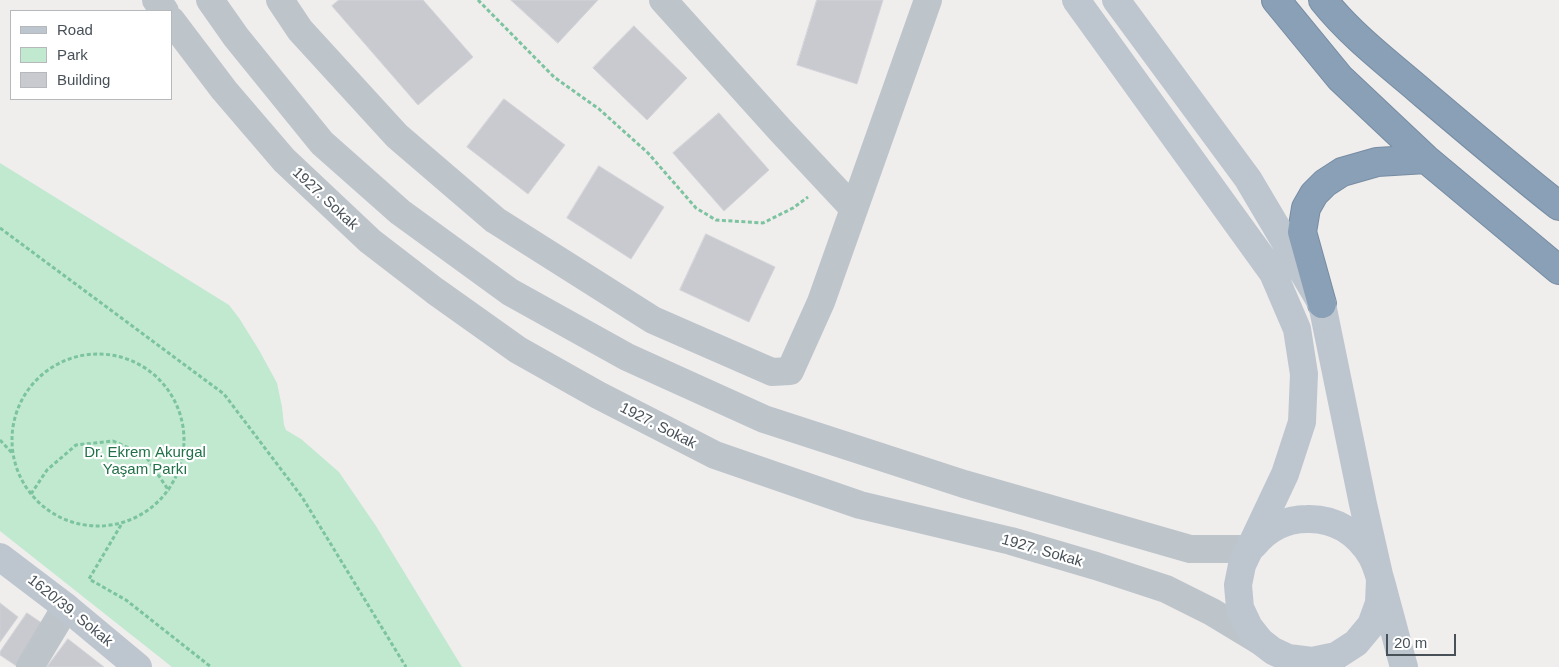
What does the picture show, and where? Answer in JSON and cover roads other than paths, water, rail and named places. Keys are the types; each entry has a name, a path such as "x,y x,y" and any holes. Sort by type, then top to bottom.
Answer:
{"highway":[{"path":"1276,0 1340,78 1426,159 1559,270"},
{"path":"1323,0 1336,16 1363,42 1559,206"},
{"path":"1322,304 1302,232 1306,208 1314,194 1325,183 1342,172 1378,162 1426,159"}],"main road":[{"path":"1076,0 1273,273 1297,329 1304,374 1302,422 1285,474 1242,565 1238,585 1240,608 1261,654 1273,651 1288,658 1312,661 1336,656 1356,643 1371,625 1380,603 1380,579 1373,558 1359,539 1341,525 1319,518 1295,519 1274,527 1260,537 1250,549"},
{"path":"1116,0 1248,179 1322,304 1380,579 1404,667"},
{"name":"1620/39. Sokak","path":"0,557 138,667"}],"street":[{"path":"156,0 164,10"},
{"path":"210,0 236,37 322,142 400,212 510,292 627,357 764,418 964,484 1190,549 1250,549"},
{"path":"280,0 300,30 397,136 496,220 653,320 772,372 790,371 821,302 928,0"},
{"path":"663,0 854,208"},
{"name":"1927. Sokak","path":"172,21 224,90 291,166 370,241 435,291 518,350 598,395 715,455 860,505 1011,541 1096,566 1166,590 1212,612 1261,654"},
{"path":"30,667 66,608"}],"park label":[{"name":"Dr. Ekrem Akurgal Yaşam Parkı","path":"145,462"}]}
